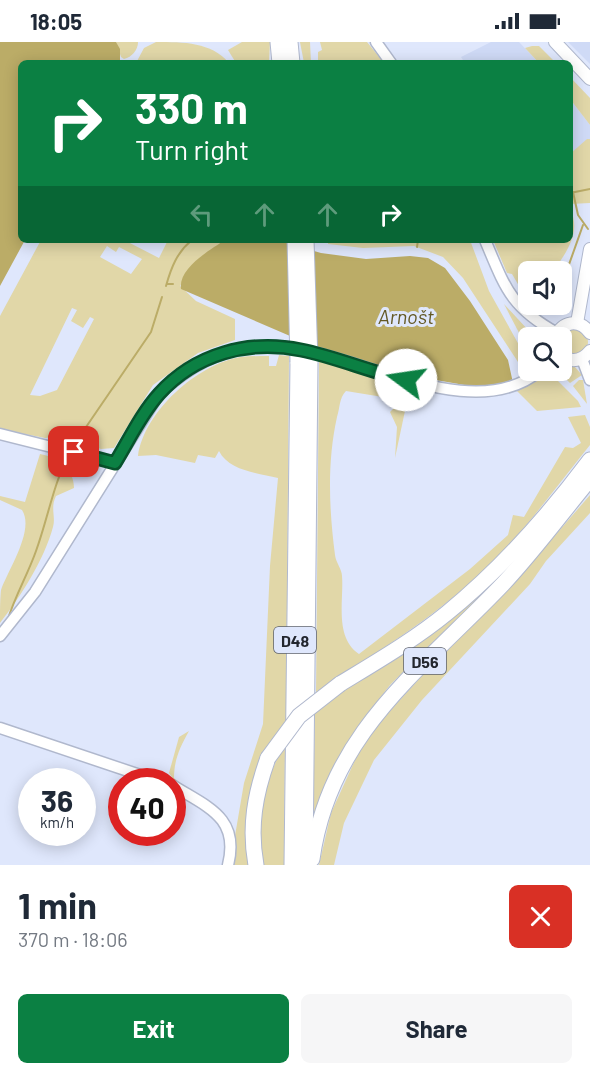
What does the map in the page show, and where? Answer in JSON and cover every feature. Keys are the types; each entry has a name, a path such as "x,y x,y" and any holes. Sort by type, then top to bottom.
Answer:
{"highway":[{"path":"278,42 280,60"},
{"path":"290,42 292,60"},
{"name":"D48","path":"295,243 304,362 305,865"},
{"name":"D48","path":"292,865 306,243"},
{"name":"D56","path":"256,865 252,823 259,783 268,758 299,716 340,684 420,633 468,596 513,553 589,468"},
{"name":"D56","path":"312,865 327,802 358,737 376,712 504,583 589,468"}],"main road":[{"path":"545,42 562,60"},
{"path":"555,42 572,60"},
{"path":"573,61 590,79"},
{"path":"573,71 590,89"},
{"path":"577,323 590,249"},
{"path":"563,327 577,323 590,333"}],"street":[{"path":"376,42 389,60"},
{"path":"486,243 510,296 545,327"},
{"path":"0,636 35,592 145,413 172,383 213,357 245,347 282,346 303,350 385,375 475,392 514,387 524,381"},
{"path":"586,355 590,380"},
{"path":"0,434 115,463"},
{"path":"0,728 119,768"},
{"path":"186,795 225,822 231,839 228,865"}],"shaded area":[{"path":"116,42 138,42 134,53 124,59 121,57"},
{"path":"156,42 187,43 205,47 226,60 138,60 144,48"},
{"path":"242,42 270,42 269,60 234,60 228,50"},
{"path":"300,42 310,42 311,60 303,60"},
{"path":"320,42 367,42 382,60 318,60 318,52 322,50"},
{"path":"491,42 519,42 536,60 463,60 461,57"},
{"path":"568,42 590,42 590,64"},
{"path":"539,46 553,60 536,60 525,48"},
{"path":"573,80 590,98 590,125 573,103"},
{"path":"573,103 590,125 590,139 573,152"},
{"path":"590,139 590,203 573,204 573,151"},
{"path":"39,243 130,243 159,258 166,243 221,243 196,261 180,286 196,301 235,319 235,340 198,353 153,385 114,448 101,449 62,436 45,438 0,429 0,316","holes":["107,246 116,252 119,247 142,259 131,274 100,257","72,308 77,310 71,321 83,328 90,317 94,319 57,390 40,396 30,395"]},
{"path":"328,243 471,243 489,291 518,343 518,362 463,278 443,257 414,246 363,248"},
{"path":"494,243 570,243 560,261 518,261 518,284 512,274 507,273"},
{"path":"504,304 525,327 518,327 518,331"},
{"path":"572,328 579,329 587,337 587,347 584,352 572,356"},
{"path":"279,355 289,356 286,722 246,821 248,865 230,865 244,783 263,724 270,566 278,478 237,467 224,458 219,451 215,458 198,455 195,463 156,455 138,456 142,439 150,423 175,393 191,380 224,361 241,357 269,356 269,366 276,366"},
{"path":"319,361 400,384 399,389 409,392 395,458 397,427 390,412 397,405 395,399 346,391 337,417 330,468 333,538 336,558 342,573 343,628 351,647 359,654 470,569 508,535 513,515 524,517 565,447 573,448 581,443 568,417 585,415 590,427 590,445 512,542 464,588 402,635 316,693"},
{"path":"572,366 582,375 570,383 568,381 572,381"},
{"path":"579,380 583,380 587,404 573,386"},
{"path":"537,381 558,381 581,407 537,411 517,391"},
{"path":"40,454 58,461 68,469 74,488 56,496 53,504 53,527 44,552 24,589 0,623 1,590 23,539 25,518 22,510 0,500 0,496 25,502"},
{"path":"590,495 590,513 546,561 530,584 422,700 374,760 344,823 334,865 319,865 331,813 365,738 420,678 507,591"},
{"path":"537,533 492,585 390,685 354,732 331,776 313,828 315,710 412,645"},
{"path":"189,731 178,754 175,768 170,768 179,737"},
{"path":"285,744 284,865 263,865 260,833 263,802 271,773"}],"water":[{"path":"0,42 116,42 120,49 120,60 18,60 18,243 23,243 0,286"},
{"name":"Arnošt","path":"220,243 286,243 321,253 366,259 410,256 428,258 445,268 470,301 508,360 513,383 476,387 407,375 332,354 181,289 184,274 204,254"}],"waterway":[{"path":"573,192 590,189"},
{"path":"573,192 578,215 588,229"},
{"path":"570,261 583,225"},
{"path":"166,286 175,261 189,243"},
{"path":"417,247 418,243"},
{"path":"167,284 173,284"},
{"path":"71,449 151,332 162,297"},
{"path":"8,619 36,551 63,466 69,454"}],"route":[{"path":"74,452 115,463 145,413 159,394 178,377 213,357 245,347 282,346 303,350 406,380"}]}
